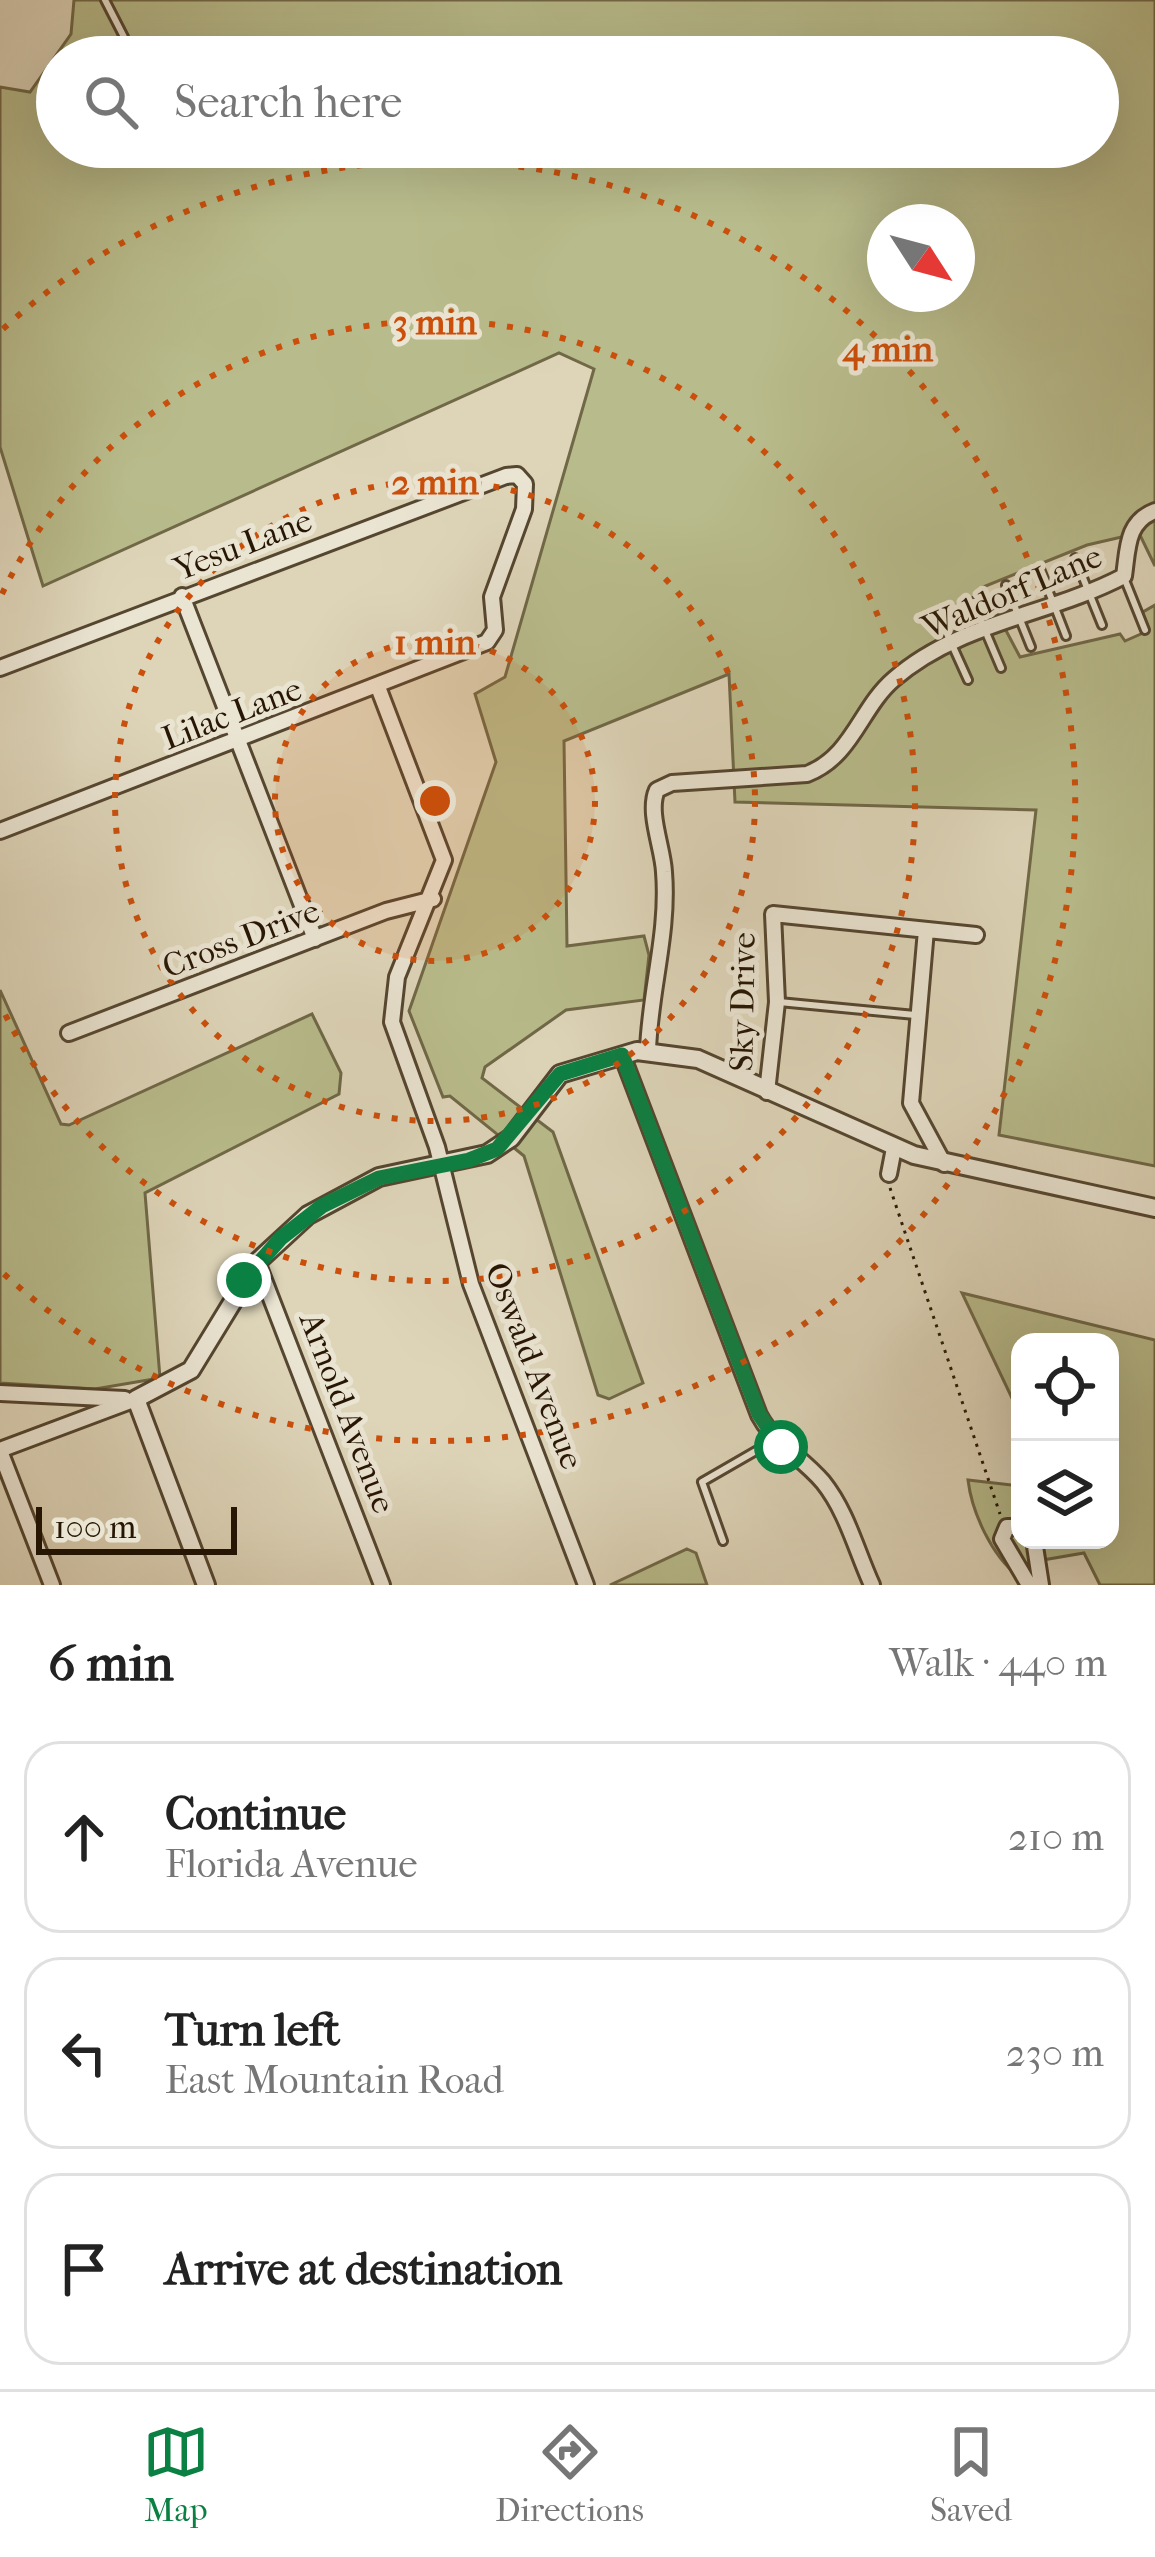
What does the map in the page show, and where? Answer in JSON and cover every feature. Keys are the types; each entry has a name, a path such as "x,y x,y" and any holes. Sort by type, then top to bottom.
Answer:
{"street":[{"name":"Yesu Lane","path":"0,668 506,476 523,479 526,495 492,597 495,630 482,644"},
{"name":"Waldorf Lane","path":"648,1050 667,918 662,845 653,806 657,790 672,783 818,770 844,749 897,676 984,628 1124,577 1130,531 1155,511"},
{"path":"182,596 315,939"},
{"name":"Lilac Lane","path":"0,831 482,644"},
{"name":"Oswald Avenue","path":"378,687 442,849 444,867 397,977 390,1009 471,1284 586,1585"},
{"name":"Cross Drive","path":"69,1033 433,899"},
{"name":"Sky Drive","path":"767,1092 777,1002 772,914 926,930"},
{"path":"944,1164 910,1102 926,930 976,935"},
{"path":"52,1585 0,1451 172,1385 199,1361 257,1262 300,1221 351,1189 497,1149 560,1074 648,1050 698,1059 894,1148 944,1164 1155,1208"},
{"path":"622,1055 773,1442 810,1467 836,1499 872,1585"},
{"path":"889,1174 894,1148"},
{"name":"Arnold Avenue","path":"257,1262 382,1585"},
{"path":"0,1394 136,1399"},
{"path":"136,1399 206,1585"},
{"path":"1011,1529 1002,1539 1006,1554 1030,1585"},
{"path":"1035,1549 1041,1585"}],"lane":[{"path":"105,0 123,36"},
{"path":"1075,559 1102,625"},
{"path":"1040,569 1066,636"},
{"path":"1124,577 1145,630"},
{"path":"1006,585 1031,647"},
{"path":"973,602 1001,668"},
{"path":"944,627 968,680"},
{"path":"777,1002 919,1016"},
{"path":"723,1541 702,1482 773,1442"}],"path":[{"path":"889,1174 983,1473 1011,1523"}],"green space":[{"path":"74,0 1155,0 1155,566 1139,533 1087,545 983,587 1020,657 1120,634 1125,641 1143,633 1136,616 1155,605 1155,1166 999,1135 1036,810 735,802 729,674 564,741 567,946 644,936 649,955 644,1000 566,1010 485,1067 482,1078 553,1132 643,1383 609,1399 598,1395 524,1156 450,1096 443,1097 409,1011 496,762 475,694 505,677 594,369 559,353 43,586 0,447 0,87 30,92 36,84 36,168 1119,168 1119,36 70,36"},
{"path":"0,990 61,1124 69,1125 312,1014 341,1073 339,1094 145,1193 160,1378 95,1389 0,1383"},
{"path":"962,1293 1155,1340 1155,1585 1100,1585 1084,1553 1043,1560 1018,1576 992,1546 968,1480 1011,1485 1011,1549 1119,1549 1119,1333 1011,1333 1011,1396"},
{"path":"687,1549 696,1553 707,1585 610,1585"}],"route":[{"path":"244,1280 281,1238 322,1206 379,1178 413,1167 478,1158 497,1149 511,1138 540,1094 560,1074 622,1055 759,1414 773,1442 781,1447"}]}
